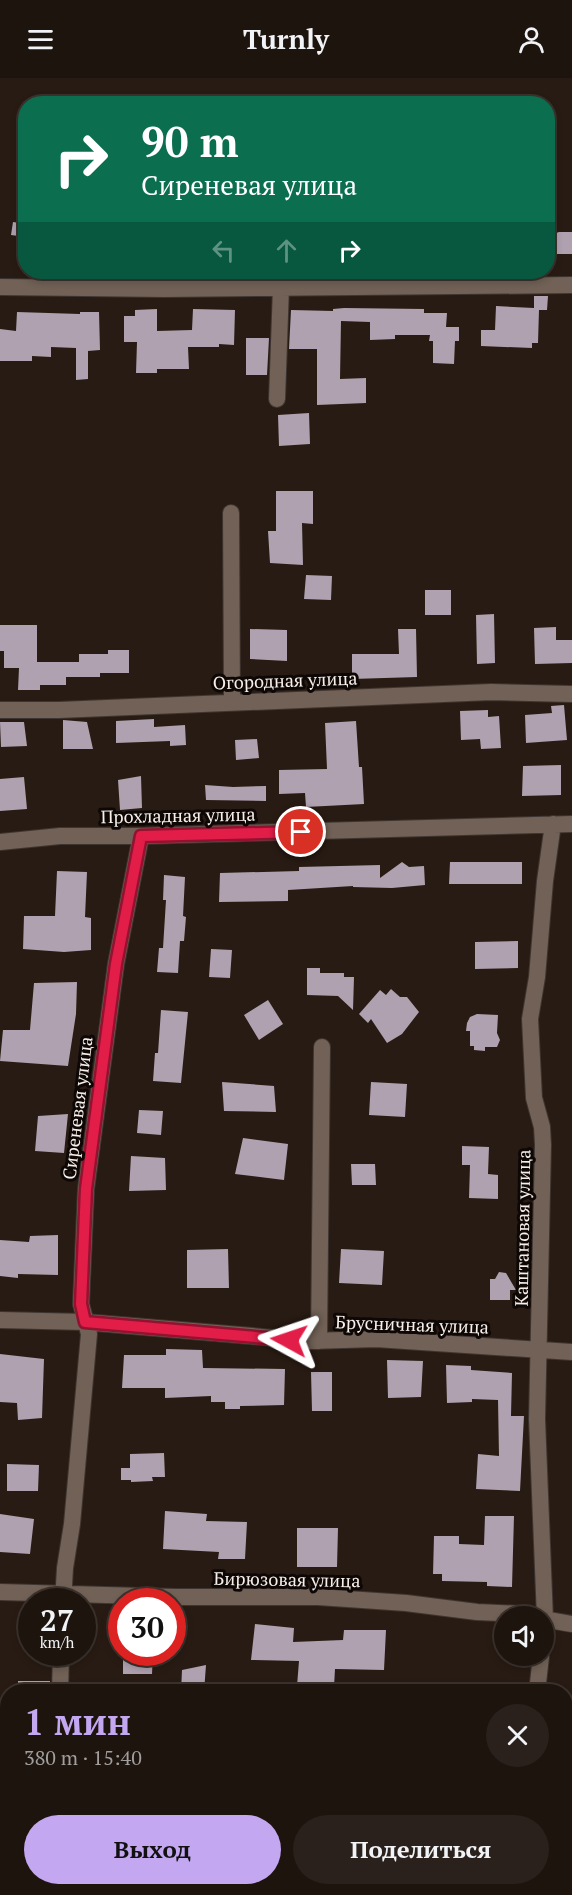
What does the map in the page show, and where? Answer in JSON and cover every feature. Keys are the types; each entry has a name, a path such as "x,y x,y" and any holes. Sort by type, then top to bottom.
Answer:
{"street":[{"path":"0,287 572,285"},
{"path":"277,399 281,287"},
{"path":"231,513 232,702"},
{"name":"Огородная улица","path":"0,710 59,710 491,692 572,694"},
{"name":"Каштановая улица","path":"542,1606 537,1419 543,1145 542,1127 534,1098 530,1019 537,977 545,881 553,824"},
{"name":"Прохладная улица","path":"0,842 60,836 141,836 572,824"},
{"name":"Сиреневая улица","path":"64,1588 72,1524 89,1334 81,1304 86,1189 116,964 141,836"},
{"path":"320,1341 322,1047"},
{"name":"Брусничная улица","path":"0,1320 85,1322 320,1341 376,1340 572,1352"},
{"name":"Бирюзовая улица","path":"0,1592 18,1594"},
{"name":"Бирюзовая улица","path":"96,1598 318,1597 406,1603 494,1613"},
{"name":"Бирюзовая улица","path":"554,1623 572,1624"},
{"path":"60,1684 61,1666"},
{"path":"538,1684 540,1666"}],"building":[{"path":"13,222 18,223 18,236 11,235"},
{"path":"572,232 572,254 555,254 555,233"},
{"path":"534,296 548,296 547,310 539,310 538,343 532,343 532,348 481,346 481,330 495,330 496,306 534,308"},
{"path":"157,309 157,331 192,330 193,309 235,310 234,345 188,347 189,369 157,369 157,373 136,373 137,342 124,342 124,316 135,316 135,310"},
{"path":"333,309 424,309 424,313 447,313 446,327 459,327 459,341 455,341 454,364 433,363 433,341 429,341 430,335 395,335 395,339 370,340 370,322 341,321 340,379 366,378 366,403 317,405 317,349 289,349 291,310 333,311"},
{"path":"17,312 80,314 80,312 99,312 100,350 88,351 88,379 76,380 76,348 51,347 51,357 32,356 32,361 0,361 0,329 16,331"},
{"path":"246,338 269,338 267,375 246,375"},
{"path":"309,413 310,444 279,446 278,415"},
{"path":"276,491 313,491 313,524 302,523 303,565 270,563 268,531 276,531"},
{"path":"306,575 332,576 331,600 304,599"},
{"path":"425,590 451,590 451,615 425,615"},
{"path":"494,614 495,663 477,664 476,615"},
{"path":"0,625 37,625 37,662 79,662 79,654 108,654 108,650 129,650 129,673 100,673 100,677 66,677 66,685 40,685 40,690 18,690 19,668 4,668 4,651 0,651"},
{"path":"556,627 556,640 572,640 572,663 535,664 534,628"},
{"path":"250,629 287,630 287,661 250,659"},
{"path":"398,629 416,629 417,677 352,679 352,654 399,654"},
{"path":"564,705 567,740 526,743 525,715 552,713 551,706"},
{"path":"488,710 488,717 499,716 501,748 481,749 480,739 461,740 460,711"},
{"path":"154,719 154,727 185,725 186,745 170,746 170,741 116,743 116,721"},
{"path":"63,720 87,722 93,749 63,749"},
{"path":"356,721 364,804 306,807 305,793 279,794 279,770 327,769 325,723"},
{"path":"0,722 24,722 27,746 1,747"},
{"path":"257,739 259,758 236,760 235,740"},
{"path":"561,765 561,795 522,796 523,766"},
{"path":"141,776 142,808 120,810 118,780"},
{"path":"24,777 27,809 0,811 0,779"},
{"path":"205,785 266,786 266,801 206,800"},
{"path":"402,862 409,867 424,866 425,885 288,890 288,901 219,902 220,873 299,871 299,867 380,865 380,878"},
{"path":"450,862 522,862 522,884 449,884"},
{"path":"57,871 87,872 85,917 91,918 91,950 64,952 23,949 24,916 55,916"},
{"path":"164,875 185,877 183,916 186,917 184,941 180,941 178,973 157,972 159,948 163,948 166,900 163,900"},
{"path":"518,941 518,968 475,969 475,942"},
{"path":"211,949 232,950 230,978 209,977"},
{"path":"307,968 320,968 320,973 344,973 344,977 354,977 353,1010 338,996 307,995"},
{"path":"77,982 76,1014 68,1066 0,1061 3,1030 30,1030 34,983"},
{"path":"391,989 400,997 407,997 419,1012 402,1034 387,1043 371,1019 368,1023 359,1014 380,990 386,995"},
{"path":"268,1000 283,1024 259,1040 244,1015"},
{"path":"161,1010 188,1012 181,1083 153,1081 155,1053 158,1053"},
{"path":"477,1014 498,1015 497,1033 500,1040 497,1047 485,1047 485,1051 474,1050 474,1046 470,1046 470,1031 466,1031 467,1023 470,1017"},
{"path":"222,1082 274,1086 276,1112 224,1111"},
{"path":"371,1082 407,1084 405,1117 369,1115"},
{"path":"139,1110 163,1111 161,1135 137,1133"},
{"path":"68,1114 64,1153 35,1151 38,1116"},
{"path":"243,1138 288,1144 284,1180 235,1174"},
{"path":"462,1146 489,1147 488,1174 498,1175 498,1199 469,1198 470,1165 462,1165"},
{"path":"131,1156 165,1158 166,1190 129,1191"},
{"path":"351,1164 375,1164 376,1185 352,1185"},
{"path":"58,1235 58,1275 18,1274 18,1278 0,1276 0,1240 29,1242 30,1236"},
{"path":"228,1249 229,1288 187,1288 187,1250"},
{"path":"341,1249 384,1251 382,1285 339,1283"},
{"path":"499,1272 506,1273 516,1290 510,1290 510,1300 490,1300 490,1279 495,1279"},
{"path":"166,1349 202,1350 203,1368 285,1369 284,1405 240,1406 240,1409 225,1409 225,1402 211,1402 211,1396 165,1398 165,1388 122,1388 124,1355 166,1355"},
{"path":"0,1354 44,1359 42,1418 18,1420 17,1403 0,1402"},
{"path":"387,1360 423,1361 421,1397 388,1398"},
{"path":"446,1365 471,1366 471,1370 512,1373 511,1416 524,1416 520,1491 476,1489 478,1454 499,1456 498,1400 472,1399 472,1402 447,1403"},
{"path":"311,1372 332,1372 332,1411 312,1411"},
{"path":"164,1453 165,1477 152,1477 153,1481 121,1480 121,1468 130,1468 130,1454"},
{"path":"7,1464 39,1465 38,1491 7,1491"},
{"path":"165,1511 207,1514 206,1521 247,1522 245,1559 218,1559 219,1552 163,1549"},
{"path":"0,1514 34,1519 30,1554 0,1552"},
{"path":"485,1516 514,1516 512,1587 487,1586 487,1582 442,1581 442,1574 433,1574 434,1536 459,1536 459,1544 484,1545"},
{"path":"297,1528 338,1528 337,1567 297,1567"},
{"path":"255,1624 294,1628 293,1642 343,1640 344,1630 386,1630 384,1670 335,1669 334,1684 297,1684 299,1661 251,1660"},
{"path":"206,1665 205,1684 181,1684 182,1670"},
{"path":"123,1666 152,1666 152,1674 123,1674"},
{"path":"18,1681 50,1681 50,1684 18,1684"}],"route":[{"path":"289,1340 85,1322 81,1304 86,1189 116,964 141,836 301,832"}]}
